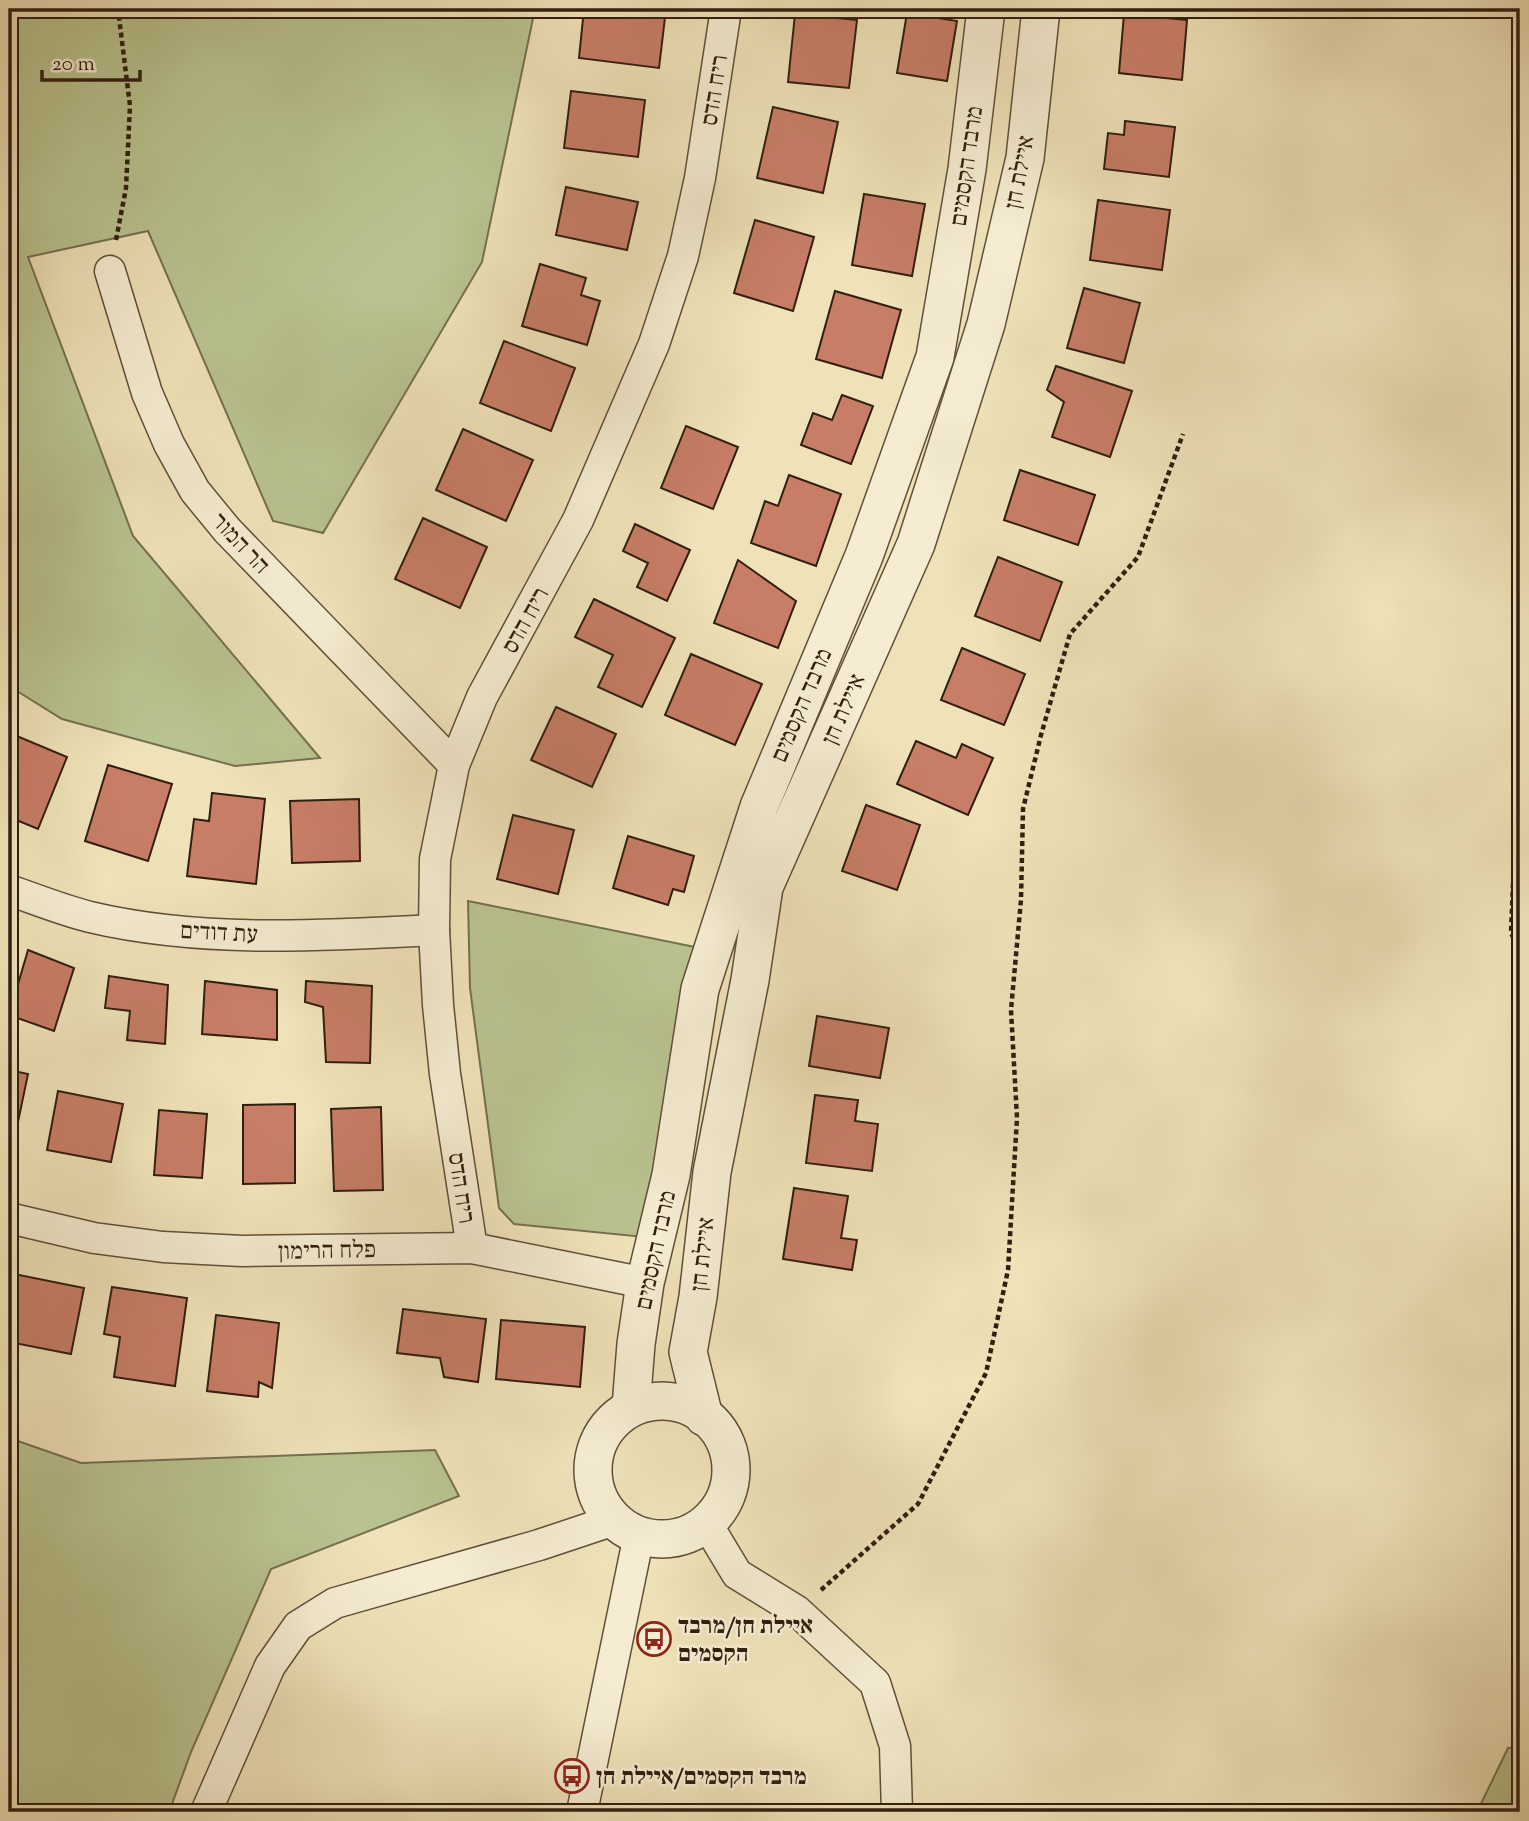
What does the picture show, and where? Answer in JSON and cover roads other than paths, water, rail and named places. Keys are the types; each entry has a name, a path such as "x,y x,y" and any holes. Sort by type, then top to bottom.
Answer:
{"street":[{"name":"ריח הדס","path":"472,1248 445,1074 434,930 435,859 454,765 482,697 579,520 654,344 684,256 700,178 726,9"},
{"name":"מרבד הקסמים","path":"631,1407 645,1283 671,1175 700,989 759,807 864,556 935,357 967,169 986,9"},
{"name":"איילת חן","path":"704,1417 688,1352 698,1297 712,1172 750,980 764,887 916,544 966,389 986,324 1025,158 1041,9"},
{"name":"הר המור","path":"110,271 147,393 169,444 195,491 227,530 454,765"},
{"name":"עת דודים","path":"9,890 89,917 168,930 266,935 434,930"},
{"name":"פלח הרימון","path":"9,1218 93,1238 163,1247 242,1251 472,1248 645,1283"},
{"path":"658,1400 682,1402 704,1417 720,1430 730,1452 731,1483 723,1506 706,1524 687,1535 663,1540 627,1528 600,1500 594,1482 594,1457 602,1434 620,1414 631,1407 658,1400"},
{"path":"706,1524 737,1574 797,1611 875,1683 895,1746 897,1812"},
{"path":"206,1812 270,1666 298,1626 335,1603 539,1545 627,1528"},
{"path":"582,1812 627,1528"}],"place":[{"name":"איילת חן/מרבד הקסמים","path":"654,1639"},
{"name":"מרבד הקסמים/איילת חן","path":"572,1776"}]}
